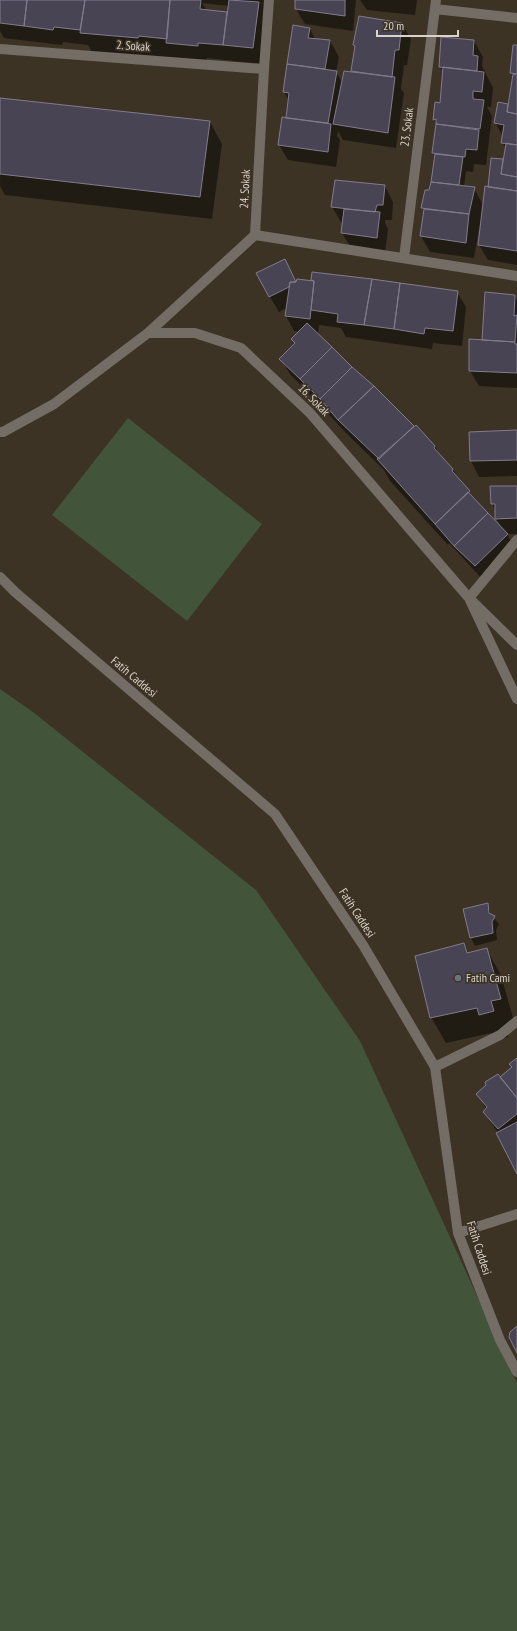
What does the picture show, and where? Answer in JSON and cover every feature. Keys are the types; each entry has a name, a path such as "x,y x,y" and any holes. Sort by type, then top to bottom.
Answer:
{"street":[{"name":"24. Sokak","path":"255,235 269,0"},
{"path":"435,4 517,18"},
{"name":"23. Sokak","path":"404,258 435,4"},
{"name":"2. Sokak","path":"0,49 264,69"},
{"path":"0,432 3,432 54,404 148,333 255,235 517,276"},
{"name":"16. Sokak","path":"148,333 195,333 241,348 310,412 469,598 517,699"},
{"path":"517,540 469,598 517,645"},
{"name":"Fatih Caddesi","path":"0,577 21,598 275,814 363,945 435,1067 458,1233 500,1340 517,1372"},
{"path":"435,1067 500,1035 517,1021"},
{"path":"458,1233 517,1214"}],"green space":[{"path":"128,418 262,524 187,621 52,515"},
{"path":"0,689 33,712 256,890 360,1041 517,1383 517,1631 0,1631"}],"building":[{"path":"0,0 27,0 24,26 0,23"},
{"path":"27,0 85,0 80,30 54,27 53,30 24,26"},
{"path":"85,0 170,0 167,39 80,33"},
{"path":"170,0 201,0 200,9 227,12 223,45 198,43 198,46 166,43"},
{"path":"229,0 259,2 253,48 223,45"},
{"path":"295,0 345,0 345,16 295,9"},
{"path":"359,16 402,23 399,50 395,50 392,77 351,71 355,46 353,45"},
{"path":"293,25 310,28 308,38 330,40 325,69 287,64"},
{"path":"441,37 474,40 473,55 478,56 477,71 439,67"},
{"path":"513,45 517,45 517,74 510,73"},
{"path":"287,64 337,71 328,123 286,118 289,93 283,92"},
{"path":"443,67 484,72 482,92 473,91 473,99 484,100 480,129 436,124 436,119 433,120 435,102 440,103"},
{"path":"344,71 395,77 388,133 333,124"},
{"path":"513,74 517,75 517,114 507,112"},
{"path":"0,98 210,121 200,197 0,174"},
{"path":"498,102 508,104 507,112 517,114 517,145 501,143 504,125 494,123"},
{"path":"282,117 331,124 328,152 278,145"},
{"path":"436,124 479,130 477,150 466,149 465,157 432,153"},
{"path":"506,143 517,145 517,177 501,174"},
{"path":"435,154 463,157 459,185 431,182"},
{"path":"491,158 503,159 501,174 517,177 517,191 488,187"},
{"path":"335,180 385,185 383,205 377,205 375,212 331,207"},
{"path":"431,182 475,187 469,214 421,208 425,190 429,190"},
{"path":"485,186 517,191 517,251 478,245"},
{"path":"344,209 380,212 377,238 341,233"},
{"path":"424,209 469,214 466,243 420,236"},
{"path":"285,259 296,282 290,282 289,287 269,297 256,273"},
{"path":"312,272 372,279 364,325 337,322 338,314 311,310 314,281 311,280"},
{"path":"297,279 314,281 310,319 285,316 290,282 296,282"},
{"path":"372,279 400,283 394,329 364,325"},
{"path":"400,283 458,291 453,331 425,328 424,334 394,329"},
{"path":"485,292 515,295 514,316 517,315 515,342 482,340"},
{"path":"307,323 332,347 300,379 279,359 295,343 291,339"},
{"path":"469,339 515,342 515,344 517,344 517,373 469,371"},
{"path":"332,347 352,367 320,399 300,379"},
{"path":"352,367 374,386 338,420 320,399"},
{"path":"374,386 414,426 379,459 338,420"},
{"path":"416,425 435,446 434,448 470,491 435,524 377,459"},
{"path":"517,430 517,460 470,461 469,432"},
{"path":"490,486 517,486 517,518 495,519 495,504 491,504"},
{"path":"468,492 488,513 454,546 435,524"},
{"path":"488,513 508,534 475,566 454,546"},
{"path":"488,903 489,913 495,916 492,922 493,933 470,938 463,909"},
{"name":"Fatih Cami","path":"464,943 467,953 487,948 501,999 491,1001 494,1011 479,1015 477,1008 430,1018 415,956"},
{"path":"517,1058 517,1098 500,1077 512,1067 509,1064"},
{"path":"498,1074 517,1098 517,1114 498,1129 483,1112 487,1107 476,1094 486,1085 485,1082"},
{"path":"517,1122 517,1174 496,1133"},
{"path":"517,1326 517,1353 509,1337 510,1332"}],"place":[{"name":"Fatih Cami","path":"458,978"}]}
